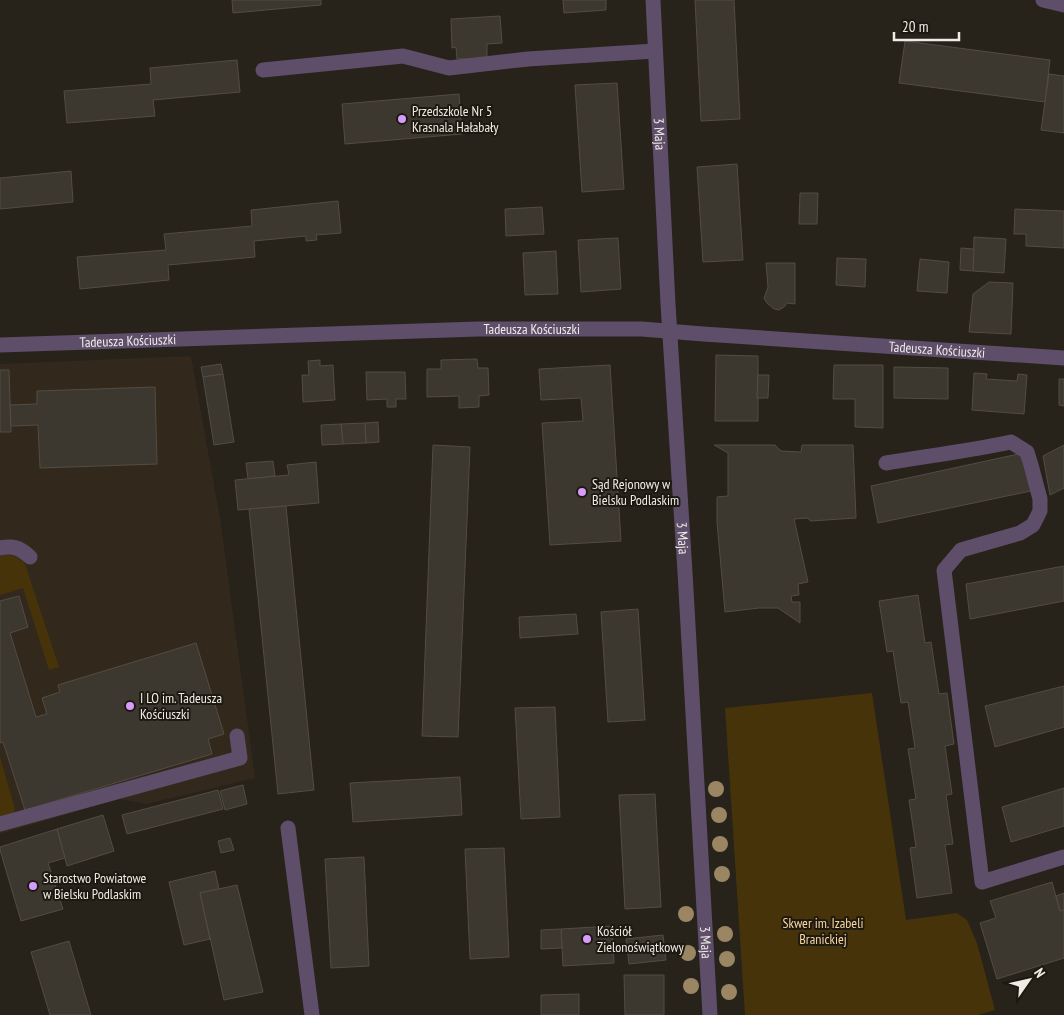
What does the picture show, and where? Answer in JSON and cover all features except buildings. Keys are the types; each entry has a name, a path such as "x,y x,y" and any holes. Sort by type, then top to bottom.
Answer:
{"street":[{"name":"3 Maja","path":"653,0 670,330 710,1015"},
{"path":"1043,0 1064,5"},
{"path":"263,70 403,56 450,68 528,60 656,51"},
{"name":"Tadeusza Kościuszki","path":"0,344 478,329 642,329 1064,358"},
{"path":"886,463 985,448 1010,442 1026,452 1040,499 1040,511 1033,525 1020,533 961,550 944,570 982,882 1064,857"},
{"path":"0,548 15,546 30,557"},
{"path":"0,824 240,758 237,736"},
{"path":"288,828 312,1015"}],"shaded area":[{"path":"191,356 220,518 255,778 147,804 119,799 0,834 0,364"}],"green space":[{"path":"0,556 16,557 25,564 59,667 49,670 23,588 0,595"},
{"name":"Skwer im. Izabeli Branickiej","path":"872,693 906,920 957,913 967,920 977,943 995,1010 978,1015 745,1015 725,708"},
{"path":"0,757 15,809 13,815 0,818"}],"place":[{"name":"Przedszkole Nr 5 Krasnala Hałabały","path":"402,119"},
{"name":"Sąd Rejonowy w Bielsku Podlaskim","path":"582,492"},
{"name":"I LO im. Tadeusza Kościuszki","path":"130,706"},
{"name":"Starostwo Powiatowe w Bielsku Podlaskim","path":"33,886"},
{"name":"Kościół Zielonoświątkowy","path":"587,939"}]}
